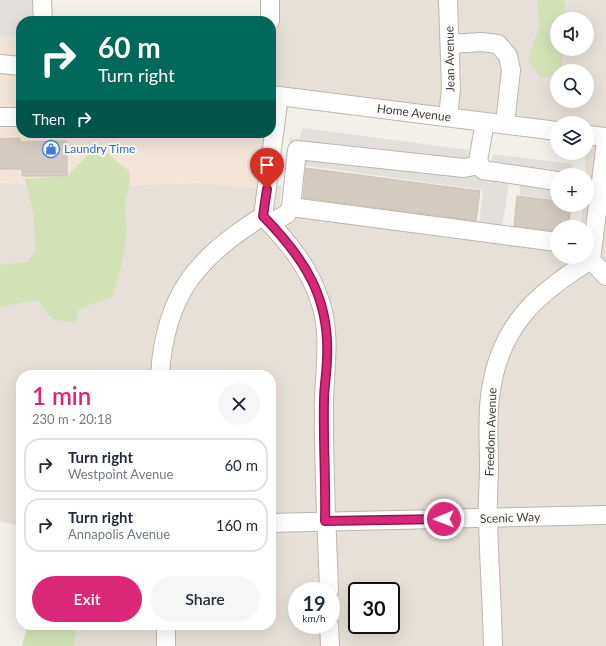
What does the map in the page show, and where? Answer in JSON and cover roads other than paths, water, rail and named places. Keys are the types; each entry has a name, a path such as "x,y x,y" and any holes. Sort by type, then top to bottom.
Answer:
{"street":[{"path":"42,0 43,16"},
{"path":"270,0 270,16"},
{"name":"Jean Avenue","path":"448,0 451,89 448,117"},
{"path":"450,44 481,42 498,44 508,56 511,70 505,124"},
{"path":"0,64 16,66"},
{"name":"Home Avenue","path":"276,96 550,130"},
{"path":"0,117 16,117"},
{"path":"485,122 478,161 483,170 550,180"},
{"path":"594,136 606,137"},
{"path":"266,220 273,138"},
{"path":"594,186 606,142"},
{"path":"273,146 297,150 464,168 480,165"},
{"path":"161,370 166,332 170,316 183,288 199,267 218,247 266,220 287,214 291,207 297,150"},
{"path":"291,207 550,241"},
{"path":"266,220 285,239 302,260 320,300 324,315 327,357 324,400 325,521 328,582"},
{"path":"594,259 606,276"},
{"name":"Freedom Avenue","path":"494,646 488,518 490,398 494,372 500,356 519,319 538,297 577,264"},
{"name":"Scenic Way","path":"276,523 606,515"},
{"path":"166,630 166,646"},
{"path":"329,634 330,646"}],"place":[{"name":"Laundry Time","path":"51,149"}]}
